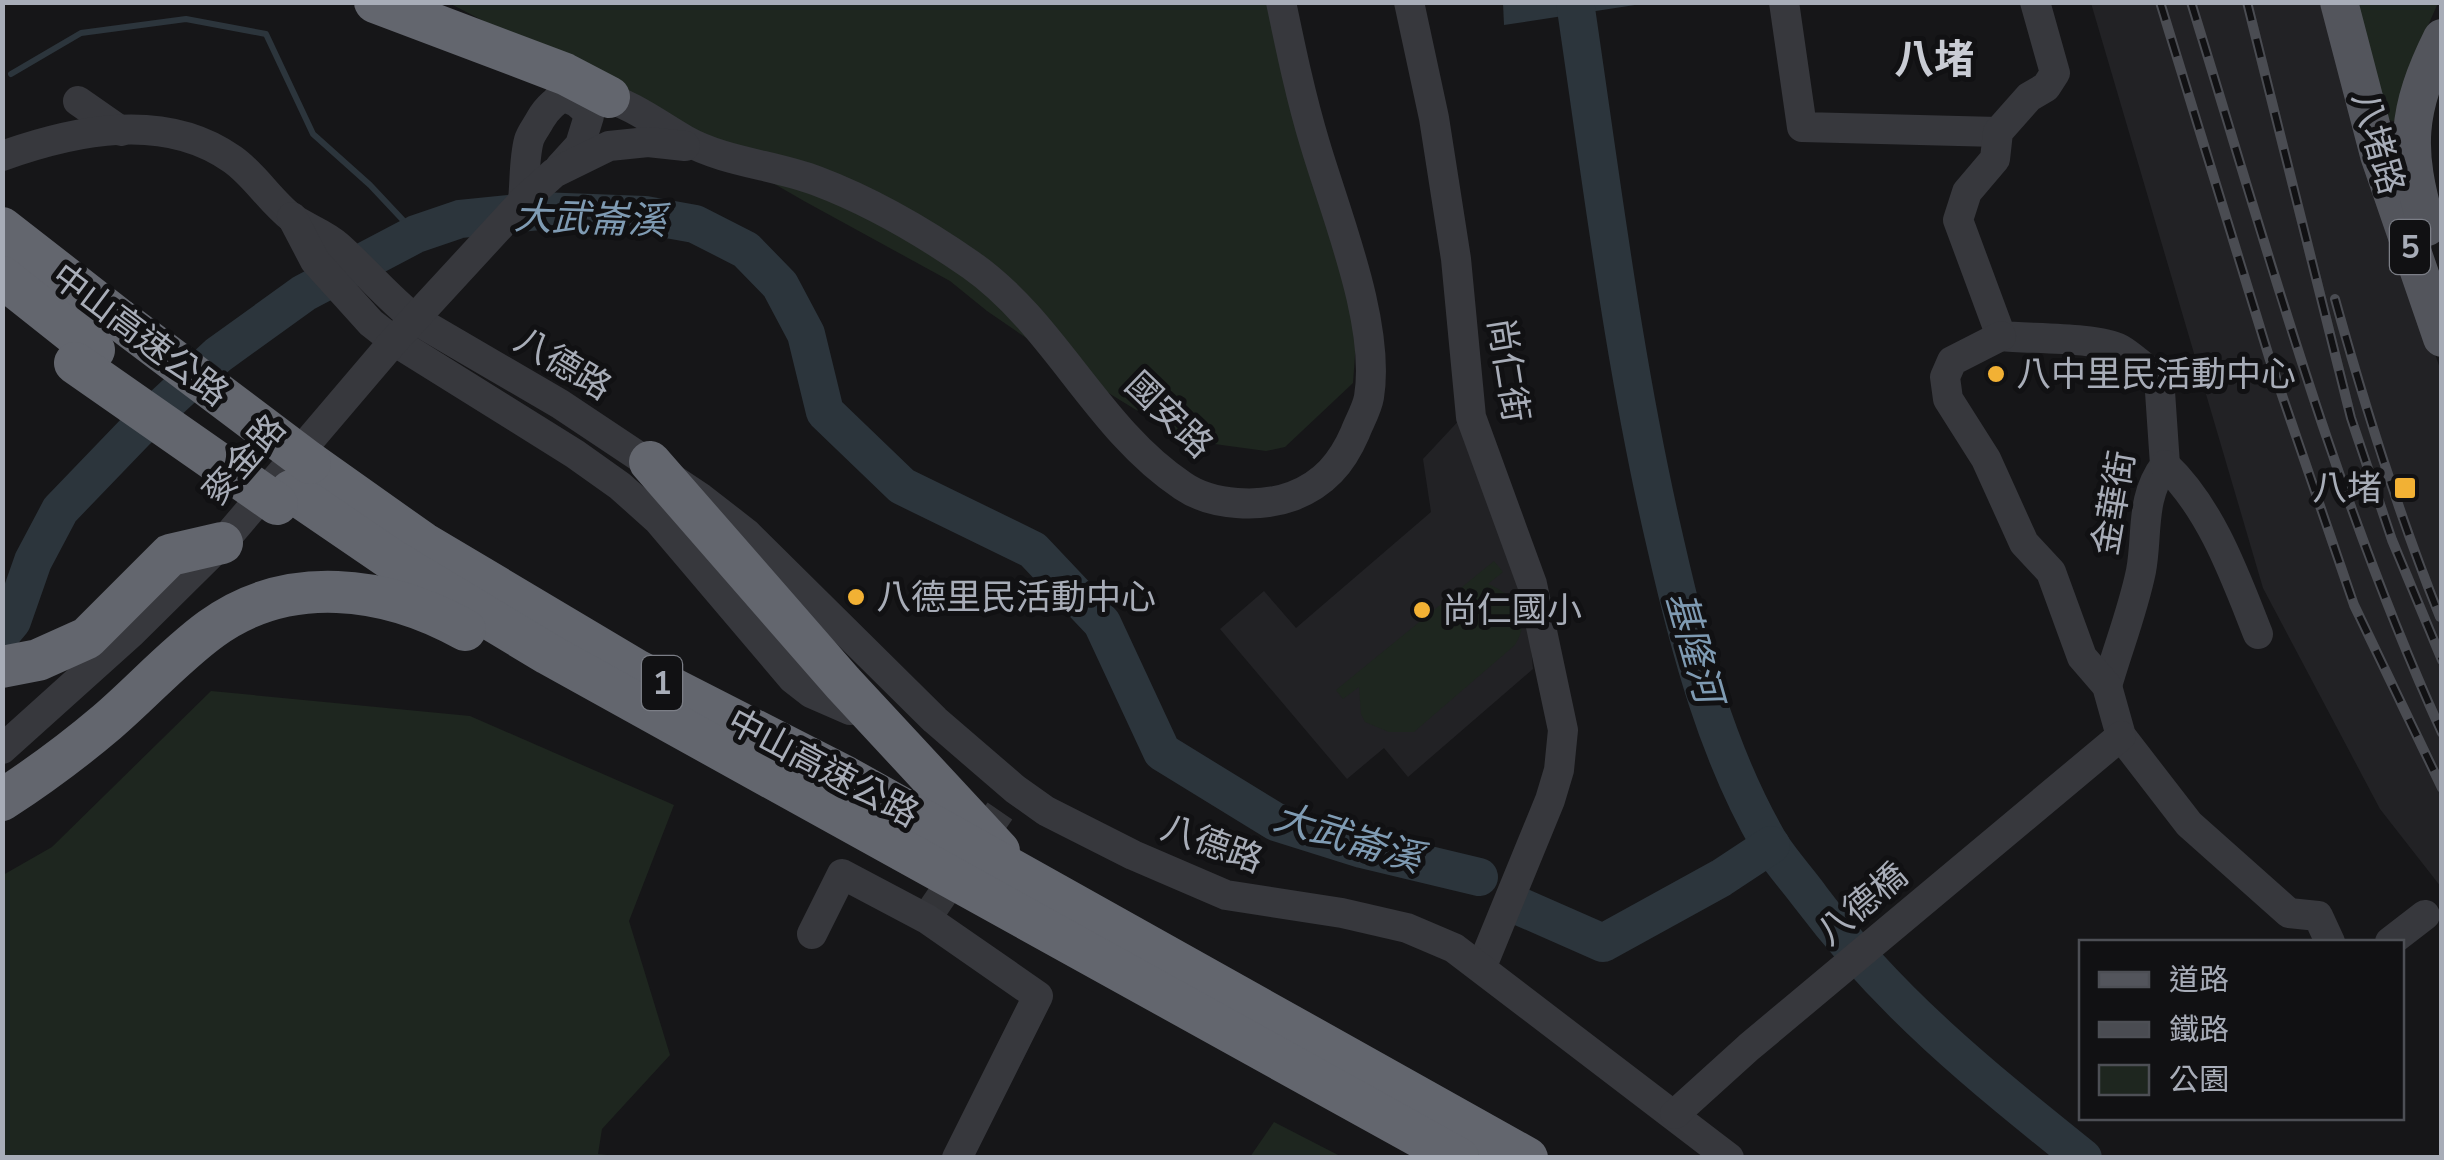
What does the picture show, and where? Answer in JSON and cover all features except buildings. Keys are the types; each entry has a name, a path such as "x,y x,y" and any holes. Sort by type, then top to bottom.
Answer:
{"highway":[{"path":"376,2 581,95"},
{"name":"中山高速公路","path":"2,228 96,344"},
{"name":"中山高速公路","path":"2,277 392,560 548,654 1458,1158"},
{"path":"2,318 96,344"},
{"path":"650,462 844,683 1027,880"},
{"name":"中山高速公路","path":"293,486 423,543 638,671 846,777 1527,1158"},
{"path":"6,667 63,651 87,638 170,556 222,543"},
{"path":"2,800 48,770 107,722 212,628 262,603 306,590 365,592 436,614 684,750 770,787 830,807"}],"main road":[{"name":"八堵路","path":"2340,2 2379,155 2442,338"},
{"name":"八堵路","path":"2442,38 2412,114 2410,154 2442,277"}],"street":[{"name":"國安路","path":"581,95 698,147 817,181 876,209 967,262 999,285 1142,451 1185,488 1224,502 1276,502 1319,486 1348,450 1369,399 1370,343 1357,284 1306,117 1281,2"},
{"name":"尚仁街","path":"1409,2 1434,118 1456,258 1472,417 1532,584 1563,730 1559,770 1550,800 1482,966"},
{"path":"1784,2 1802,127 1998,132"},
{"path":"2001,336 1958,220 1967,192 1995,159 1998,132 2029,97 2046,87 2055,73 2034,2"},
{"path":"523,201 529,138 550,103 581,95 580,145 554,173"},
{"path":"78,101 120,131"},
{"path":"8,145 120,131 165,130 206,144 233,159 325,252 402,317"},
{"name":"麥金路","path":"2,749 222,543 402,317 554,173 610,146 648,142 698,147"},
{"name":"八德路","path":"402,317 560,404 650,462 746,534 935,720 1008,798 1046,811 1198,885 1256,902 1342,912 1407,928 1454,948 1729,1158"},
{"name":"八德路","path":"402,317 620,486 658,520 793,678 810,693 850,710"},
{"name":"金華街","path":"2107,686 2141,572 2147,498 2164,466 2159,377 2119,348 2062,339 2001,336 1952,361 1945,377 1948,398 1986,459 2024,544 2051,572 2082,658 2107,686 2122,736 2189,824 2289,913 2318,916 2329,940"},
{"path":"2164,466 2187,486 2232,570 2258,634"},
{"path":"903,716 935,720"},
{"name":"八德橋","path":"1674,1114 2122,736"},
{"path":"812,934 842,874 929,914 1038,996 957,1158"},
{"path":"2392,940 2425,914"}],"shaded area":[{"path":"1503,3 1648,3 1504,25"},
{"path":"2091,3 2320,3 2353,122 2441,371 2441,887 2380,809 2263,588"},
{"name":"尚仁國小","path":"1464,415 1526,590 1533,669 1408,777 1384,748 1347,779 1220,629 1264,591 1296,628 1431,512 1423,459"}],"green space":[{"path":"449,3 1275,3 1359,301 1353,383 1285,447 1266,451 1185,440 1089,381 950,281 578,70"},
{"path":"2349,3 2438,3 2410,66 2396,122 2383,118"},
{"path":"1494,561 1503,572 1488,584 1513,600 1521,616 1515,645 1414,732 1389,732 1365,722 1359,687 1343,699 1336,690"},
{"path":"211,691 470,716 674,805 629,921 670,1055 602,1129 598,1154 626,1157 3,1157 3,875 52,847"},
{"path":"1274,1122 1342,1157 1250,1157"}],"waterway":[{"name":"基隆河","path":"1575,2 1615,275 1651,479 1695,661 1735,773 1775,851 1872,971 1938,1037 2083,1158"},
{"path":"11,74 81,33 186,19 266,34 313,134 370,185 416,234"},
{"name":"大武崙溪","path":"2,633 12,621 33,561 60,510 136,431 218,355 304,293 416,234 460,219 539,211 645,215 695,224 746,250 780,285 806,334 825,412 902,486 1033,550 1102,623 1162,752 1276,822 1362,849 1479,877"},
{"name":"大武崙溪","path":"1521,907 1603,943 1721,878 1771,845"}],"tunnel":[{"path":"932,910 1002,808"}],"railway":[{"path":"2160,2 2270,360 2354,605 2442,788"},
{"path":"2191,2 2336,463 2368,554 2442,733"},
{"path":"2247,2 2351,418 2392,540 2442,660"},
{"path":"2335,299 2383,459 2440,617"}],"place":[{"name":"八中里民活動中心","path":"1996,374"},
{"name":"八堵","path":"2405,488"},
{"name":"八德里民活動中心","path":"856,597"},
{"name":"尚仁國小","path":"1422,610"}],"district":[{"name":"八堵","path":"1934,60"}]}
